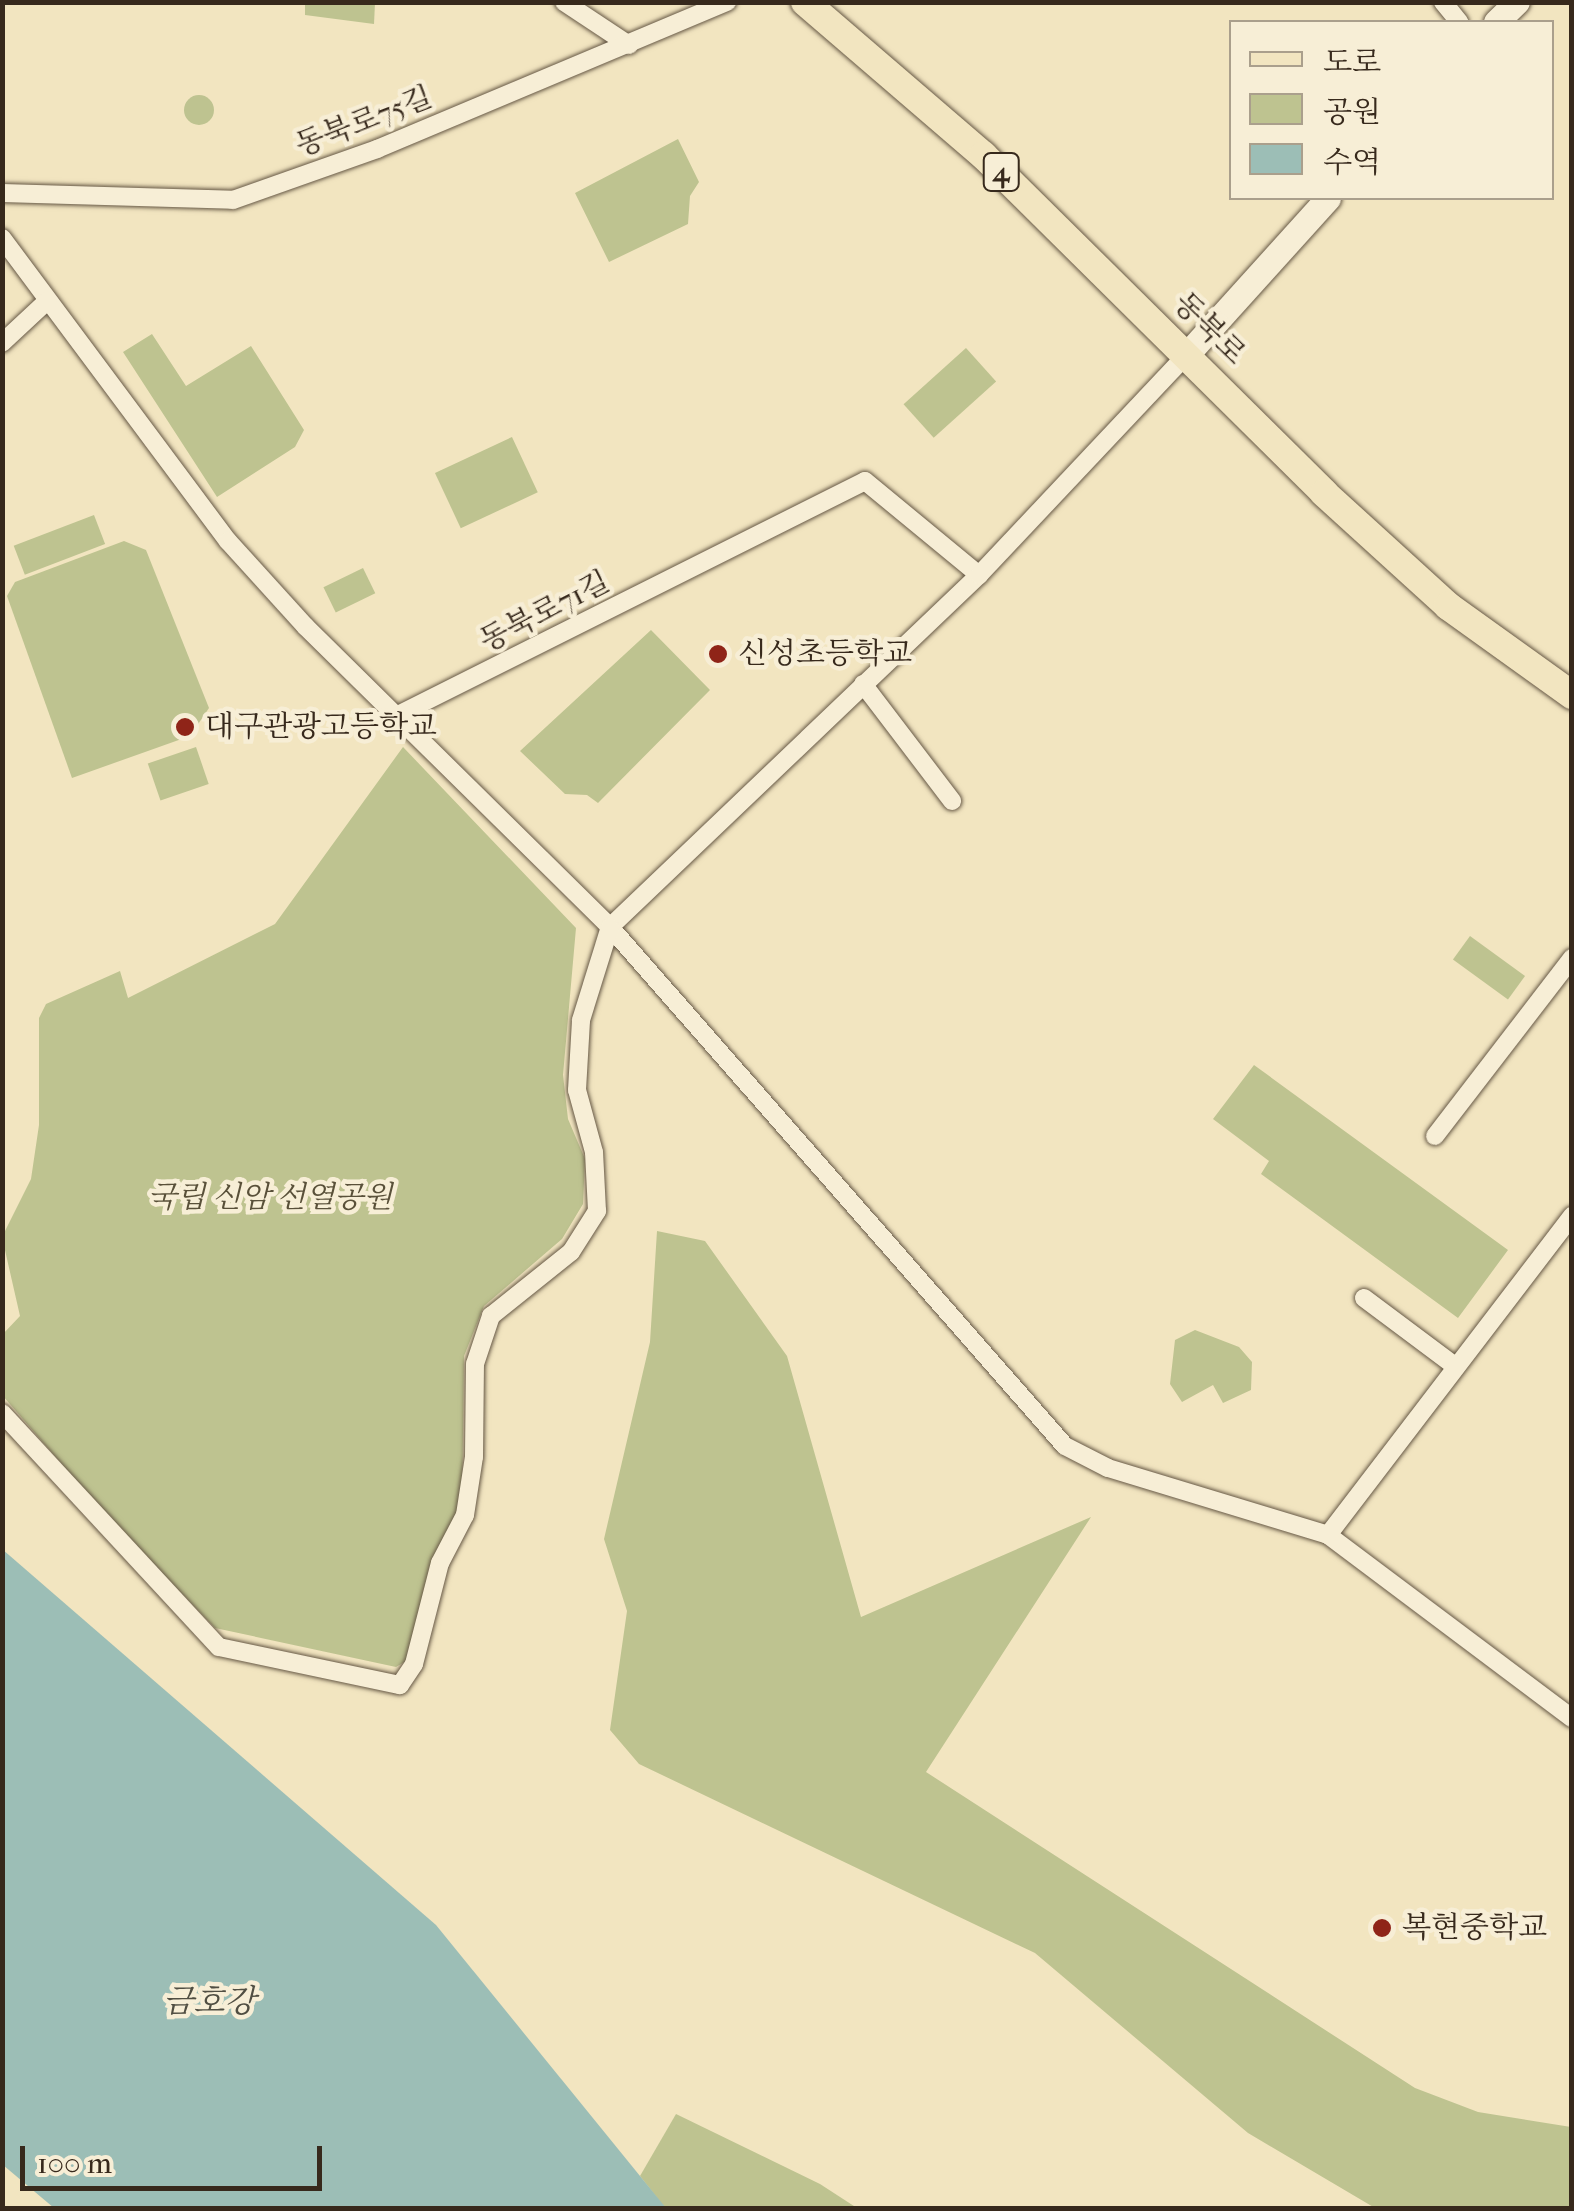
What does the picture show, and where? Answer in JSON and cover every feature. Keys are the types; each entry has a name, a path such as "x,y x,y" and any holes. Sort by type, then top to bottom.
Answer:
{"main road":[{"name":"동북로","path":"805,2 983,154 1188,353 1324,493 1448,606 1572,695"}],"street":[{"path":"564,2 629,45"},
{"name":"동북로75길","path":"2,192 234,200 377,149 727,2"},
{"path":"1498,20 1517,2"},
{"path":"2,1413 219,1647 400,1685 414,1664 440,1563 465,1515 474,1457 474,1364 492,1316 572,1252 597,1212 594,1152 577,1090 582,1020 610,927 978,575 1326,200"},
{"path":"2,238 203,512 304,626 400,714 610,927 1065,1446 1108,1468 1328,1535 1572,1718"},
{"path":"2,343 47,300"},
{"name":"동북로71길","path":"400,714 865,481 978,575"},
{"path":"863,684 952,802"},
{"path":"1435,1136 1572,958"},
{"path":"1328,1535 1572,1216"},
{"path":"1364,1298 1454,1366"}],"green space":[{"path":"305,3 375,3 374,24 305,15"},
{"path":"199,95 210,99 214,110 210,121 199,125 188,121 184,110 188,99"},
{"path":"678,139 699,182 690,196 688,224 609,262 575,193"},
{"path":"152,334 186,386 251,346 304,430 295,447 217,497 123,352"},
{"path":"966,348 996,381 934,438 904,404"},
{"path":"512,437 538,492 461,528 435,473"},
{"path":"94,515 105,544 25,575 14,546"},
{"path":"124,541 146,550 209,708 190,736 72,778 7,596 15,582"},
{"path":"363,568 375,593 336,612 323,587"},
{"path":"651,630 710,690 598,803 587,795 565,794 520,751"},
{"path":"196,747 209,784 160,800 148,764"},
{"name":"국립 신암 선열공원","path":"403,747 576,928 563,1075 568,1119 585,1159 583,1204 562,1239 484,1306 464,1356 462,1508 411,1658 396,1667 215,1628 104,1513 3,1396 3,1334 20,1316 2,1237 31,1179 39,1125 39,1018 46,1004 120,971 128,998 275,924"},
{"path":"1470,936 1525,976 1508,999 1453,959"},
{"path":"1254,1065 1508,1250 1458,1318 1261,1174 1269,1161 1213,1119"},
{"path":"657,1231 705,1241 787,1356 861,1617 1091,1517 926,1772 1415,2088 1478,2112 1571,2127 1571,2208 1375,2208 1248,2133 1035,1953 639,1764 610,1730 627,1611 604,1539 650,1342"},
{"path":"1195,1330 1239,1347 1252,1362 1251,1390 1223,1403 1213,1385 1182,1402 1170,1384 1175,1340"},
{"path":"676,2114 820,2184 857,2208 665,2208 640,2176"}],"water":[{"name":"금호강","path":"2,1549 436,1925 666,2208 54,2208 3,2165"}],"place":[{"name":"신성초등학교","path":"718,654"},
{"name":"대구관광고등학교","path":"185,727"},
{"name":"복현중학교","path":"1382,1928"}]}
